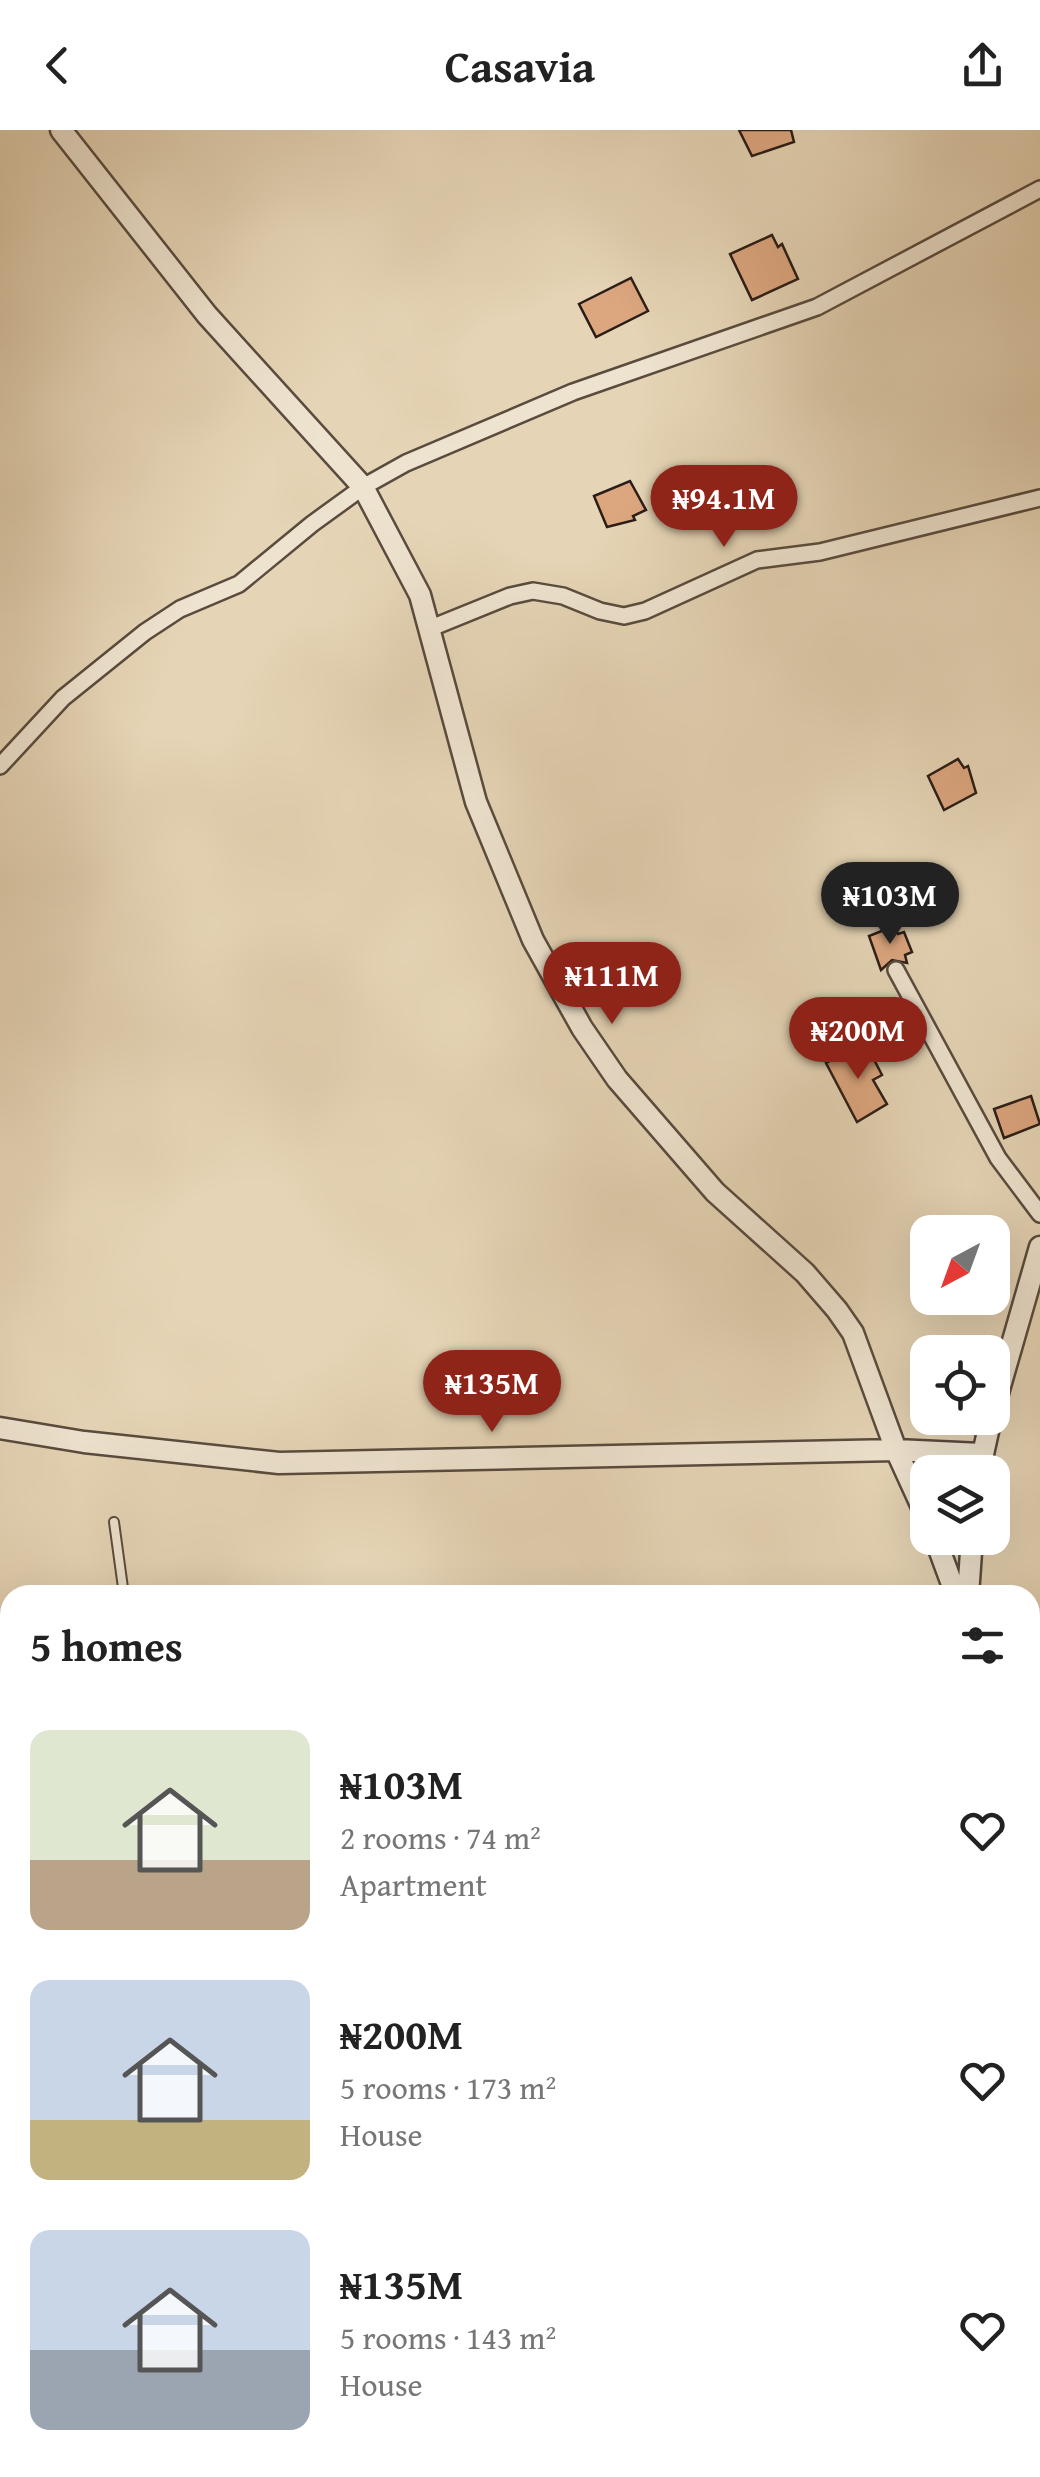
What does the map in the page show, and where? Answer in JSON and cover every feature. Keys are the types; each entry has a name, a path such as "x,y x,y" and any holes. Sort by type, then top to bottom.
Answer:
{"street":[{"path":"61,130 207,315 363,487 404,560 431,628 476,802 533,940 582,1028 617,1079 680,1154 837,1310 853,1333 910,1481"},
{"path":"0,766 6,748 145,632 180,609 239,584 363,487 406,463 573,392 817,307 1040,189"},
{"path":"431,628 510,596 533,591 564,596 624,616 644,611 757,560 820,552 1040,498"},
{"path":"896,970 998,1158 1040,1214"},
{"path":"1010,1353 1040,1247"},
{"path":"0,1428 84,1442 279,1463 896,1450 928,1455"},
{"path":"941,1555 952,1585"},
{"path":"969,1585 971,1555"}],"lane":[{"path":"114,1522 123,1585"}],"building":[{"path":"739,130 791,130 794,142 752,156"},
{"path":"772,235 778,247 782,244 798,279 752,300 730,254"},
{"path":"631,278 648,311 596,337 579,304"},
{"path":"630,481 646,510 633,516 635,520 607,527 594,496"},
{"path":"958,759 964,768 968,766 976,793 944,810 928,776"},
{"path":"894,926 898,934 904,932 912,952 905,955 907,963 892,960 881,970 869,936"},
{"path":"857,1047 862,1056 870,1052 882,1075 873,1080 887,1104 857,1122 826,1063"},
{"path":"1031,1096 1040,1124 1004,1138 994,1109"}]}
